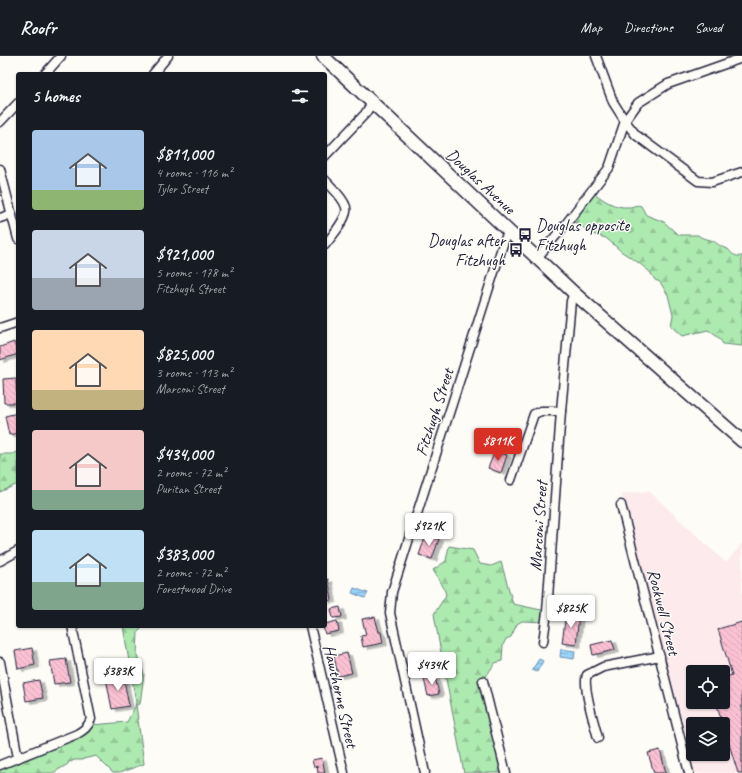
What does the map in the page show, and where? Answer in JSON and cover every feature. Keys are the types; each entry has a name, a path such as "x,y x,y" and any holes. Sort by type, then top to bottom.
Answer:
{"main road":[{"name":"Douglas Avenue","path":"323,56 574,293 742,441"}],"street":[{"path":"47,72 61,56"},
{"path":"155,72 168,56"},
{"path":"596,56 613,102 636,135 698,181 712,182 742,172"},
{"path":"537,258 565,225 609,168 625,121 638,103 668,84 742,58"},
{"path":"327,154 365,114 372,103"},
{"path":"0,122 16,105"},
{"path":"0,169 16,231"},
{"path":"327,182 340,196 346,207 344,219 327,242"},
{"path":"0,218 12,214"},
{"name":"Fitzhugh Street","path":"425,773 390,613 390,604 392,592 504,241 509,231"},
{"name":"Marconi Street","path":"543,642 547,612 561,411 571,301 574,293"},
{"path":"0,328 16,323"},
{"path":"511,480 534,414 541,411 561,411"},
{"name":"Rockwell Street","path":"620,505 689,773"},
{"path":"0,561 16,552"},
{"path":"0,765 77,734 89,725 91,719 72,628"},
{"name":"Hawthorne Street","path":"310,628 344,773"},
{"path":"598,738 586,687 586,678 590,672 603,667 660,656"},
{"path":"0,662 18,758"},
{"path":"483,681 506,773"}],"shaded area":[{"path":"649,491 725,562 728,561 742,543 742,773 686,773 634,558 622,494"}],"green space":[{"path":"594,193 614,205 624,207 641,206 646,215 664,222 680,235 698,235 728,249 734,255 742,256 742,346 723,344 719,338 708,330 682,336 671,326 673,315 668,295 660,282 655,280 650,272 622,252 606,238 595,235 574,222"},
{"path":"16,453 16,485 0,492 0,454"},
{"path":"449,546 473,550 480,564 491,566 501,562 513,604 546,611 545,622 522,621 517,624 511,637 506,639 503,645 502,661 495,663 483,681 505,773 464,773 434,614 446,595 444,588 433,570 446,561"},
{"path":"123,628 142,628 138,632 137,655 144,674 140,704 136,705 144,764 119,773 113,773 96,756 83,760 69,761 68,764 53,773 0,773 0,766 92,725 127,722 136,702"}],"water":[{"path":"354,588 368,593 365,598 352,593"},
{"path":"561,649 575,651 574,659 560,657"},
{"path":"539,659 543,661 537,672 532,670"}],"building":[{"path":"14,342 16,355 0,360 0,347"},
{"path":"16,378 16,403 4,403 3,379"},
{"path":"16,413 16,433 9,435 5,416"},
{"path":"495,451 507,455 501,473 488,468"},
{"path":"426,535 439,539 432,559 419,555"},
{"path":"327,579 332,600 327,601"},
{"path":"340,607 342,617 333,618 331,609"},
{"path":"566,613 579,614 576,645 562,643"},
{"path":"375,617 379,632 381,632 383,643 363,647 361,636 366,635 362,619"},
{"path":"337,621 339,631 325,634 324,628 327,628 327,624"},
{"path":"742,622 742,773 738,773 730,747 730,717 721,717 718,709 730,709 730,676 732,675 718,629"},
{"path":"612,640 615,650 593,655 591,645"},
{"path":"32,648 35,665 18,669 15,651"},
{"path":"347,653 352,673 338,676 334,656"},
{"path":"66,659 70,682 54,684 50,661"},
{"path":"123,675 129,706 112,709 106,678"},
{"path":"435,677 439,694 428,696 424,679"},
{"path":"39,680 43,698 26,701 23,683"},
{"path":"660,750 666,773 654,773 648,753"},
{"path":"322,758 325,773 318,773 317,766 314,767 312,760"}],"place":[{"name":"Douglas opposite Fitzhugh","path":"525,235"},
{"name":"Douglas after Fitzhugh","path":"516,250"}]}
